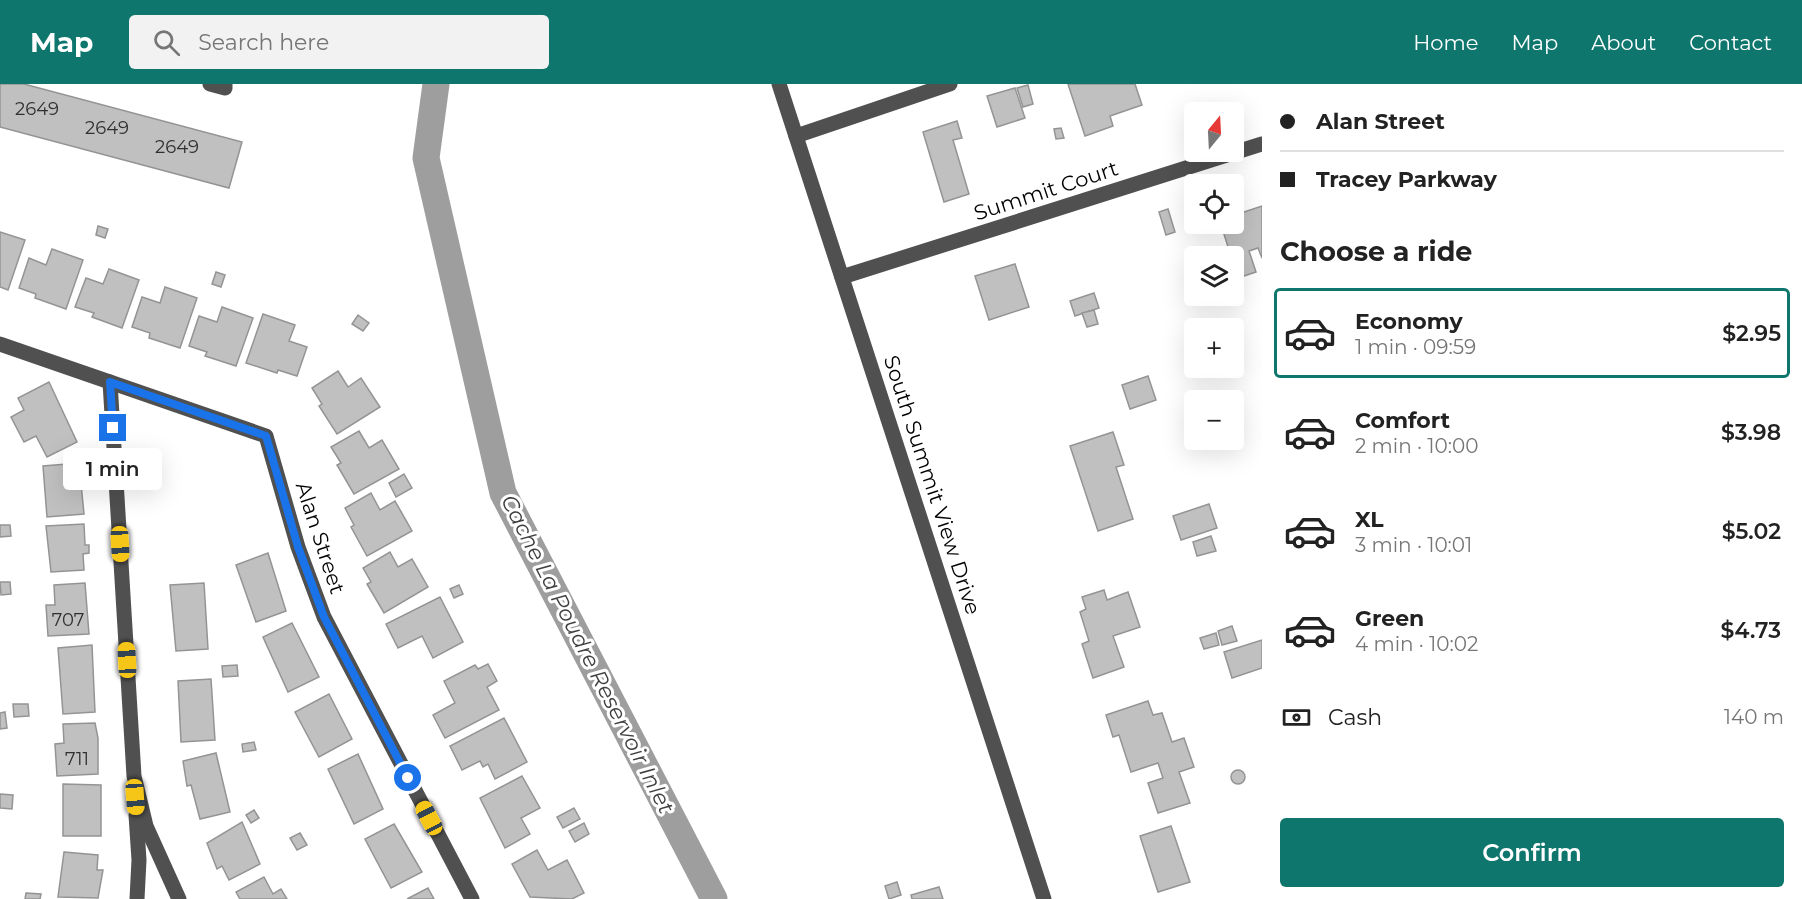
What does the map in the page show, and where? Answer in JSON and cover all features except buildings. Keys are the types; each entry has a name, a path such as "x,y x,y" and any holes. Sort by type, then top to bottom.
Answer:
{"street":[{"path":"210,84 225,88 225,84"},
{"name":"South Summit View Drive","path":"779,84 1044,899"},
{"path":"796,136 950,84"},
{"name":"Summit Court","path":"842,278 1262,144"},
{"name":"Alan Street","path":"0,344 266,436 298,547 324,617 472,899"},
{"path":"110,382 139,860 137,899"},
{"path":"134,776 146,826 179,899"}],"waterway":[{"name":"Cache La Poudre Reservoir Inlet","path":"436,84 426,158 503,493 714,899"}],"route":[{"path":"113,428 110,382 266,436 298,547 324,617 408,778"}]}
